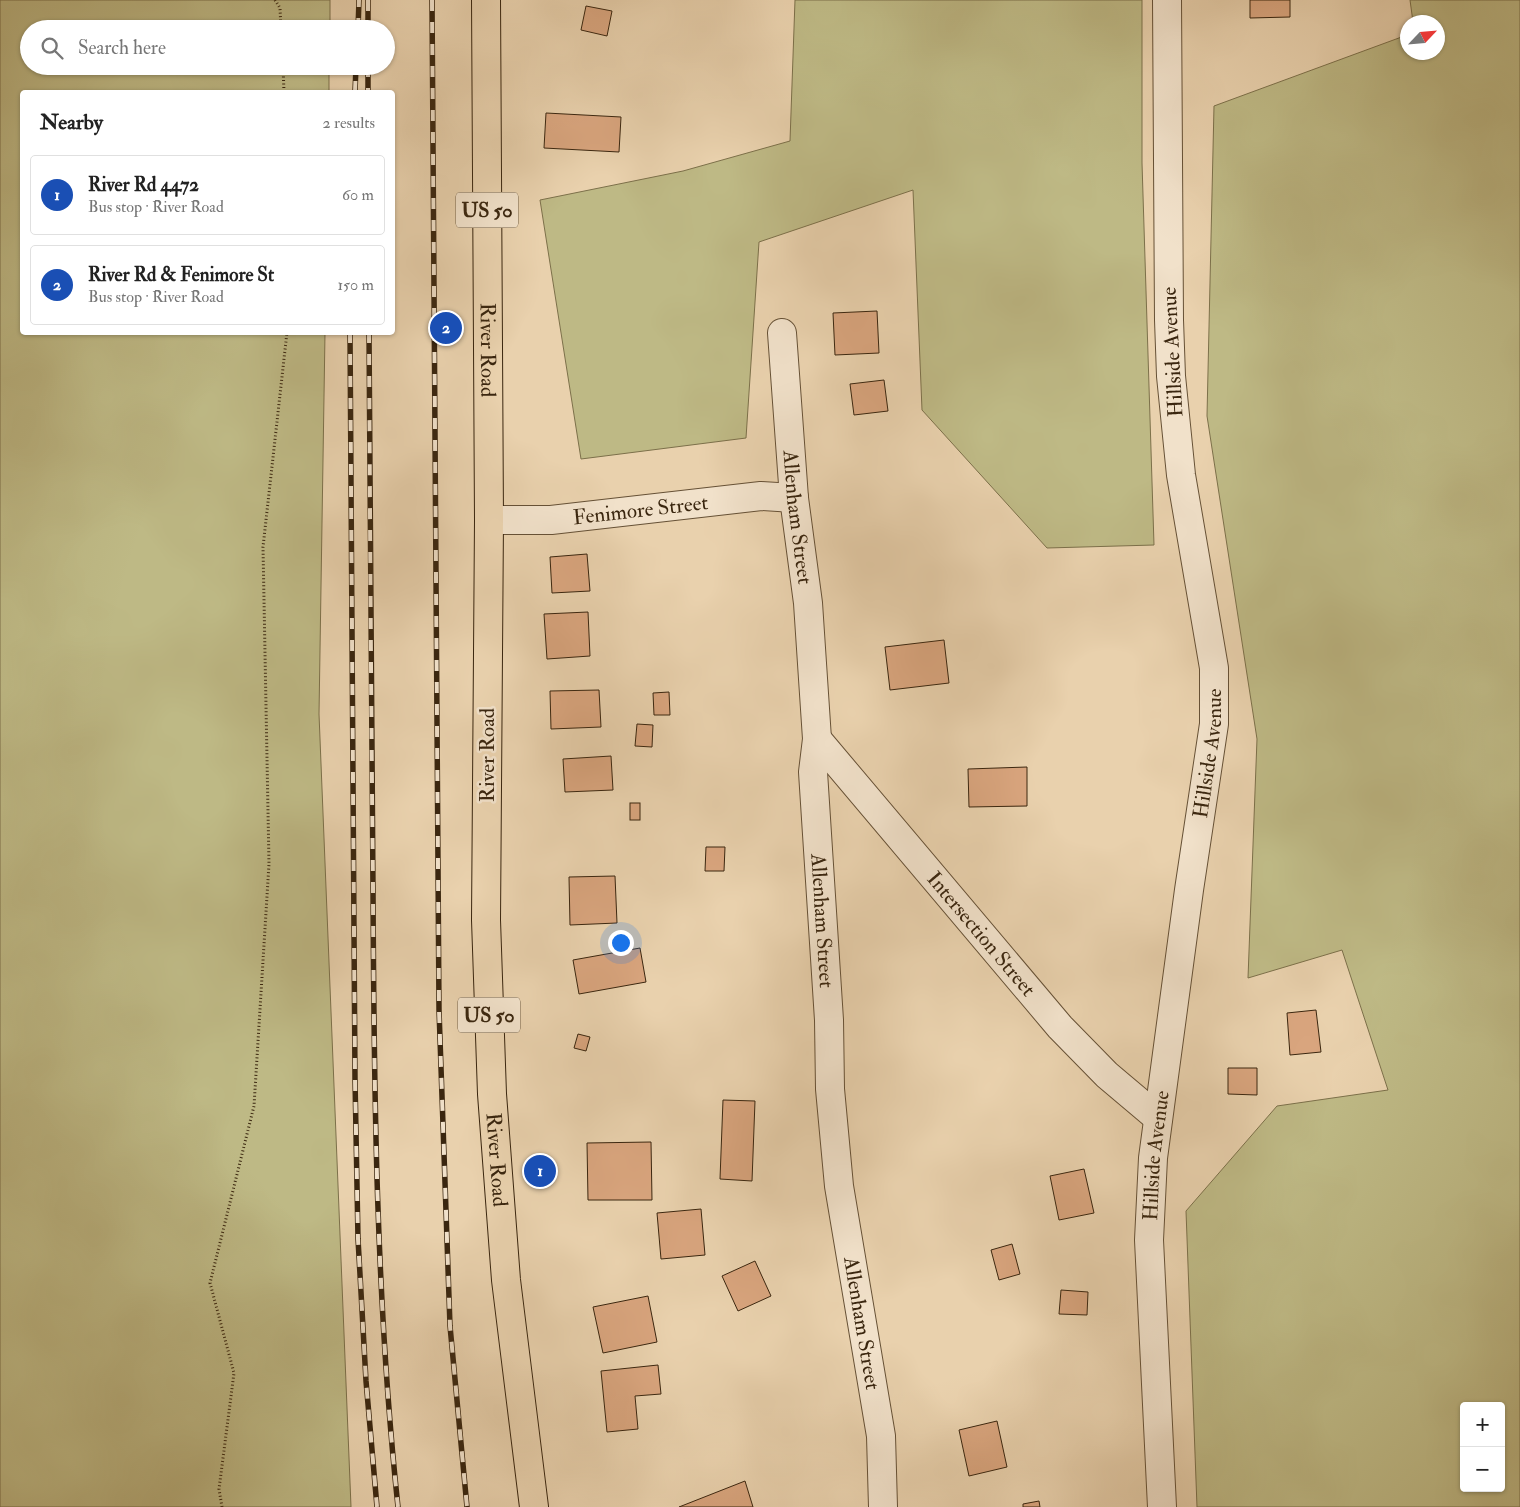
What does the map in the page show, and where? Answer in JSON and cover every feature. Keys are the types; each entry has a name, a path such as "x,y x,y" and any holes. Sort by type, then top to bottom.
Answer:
{"main road":[{"name":"River Road","path":"486,0 489,520 486,920 492,1094 506,1280 534,1507"}],"street":[{"name":"Hillside Avenue","path":"1162,1507 1149,1240 1158,1118 1214,715 1214,668 1181,475 1171,376 1167,0"},
{"name":"Allenham Street","path":"782,332 794,498 808,603 817,739 813,772 829,1020 830,1090 839,1186 881,1436 884,1507"},
{"name":"Fenimore Street","path":"489,520 550,520 761,496 794,498"},
{"name":"Intersection Street","path":"817,739 1060,1027 1107,1075 1158,1118"}],"path":[{"path":"275,0 280,8 281,20"},
{"path":"283,75 284,90"},
{"path":"222,1507 219,1489 234,1373 210,1283 254,1106 269,864 263,547 287,335"}],"shaded area":[{"path":"0,0 330,0 330,20 20,20 20,75 329,75 329,90 20,90 20,335 325,335 319,714 351,1507 0,1507"},
{"path":"795,0 1142,0 1142,163 1154,545 1047,548 922,410 913,190 759,242 746,438 581,459 540,200 683,171 790,141"},
{"path":"1410,0 1520,0 1520,1507 1197,1507 1186,1211 1277,1106 1388,1090 1342,950 1248,978 1257,739 1207,416 1214,106 1400,38 1400,60 1445,60 1445,15 1412,15"}],"building":[{"path":"1250,0 1290,0 1290,17 1250,18"},
{"path":"586,6 612,11 607,36 581,30"},
{"path":"546,113 621,117 619,152 544,148"},
{"path":"877,311 879,353 835,355 833,313"},
{"path":"884,380 888,411 854,415 850,384"},
{"path":"587,554 590,591 552,593 550,557"},
{"path":"588,612 590,656 547,659 544,614"},
{"path":"944,640 949,683 890,690 885,647"},
{"path":"599,690 601,727 551,729 550,691"},
{"path":"669,692 670,715 654,715 653,693"},
{"path":"637,724 653,725 652,747 635,746"},
{"path":"611,756 613,790 565,792 563,759"},
{"path":"1027,767 1027,806 969,807 968,769"},
{"path":"630,803 640,803 640,820 630,820"},
{"path":"706,847 725,847 724,871 705,871"},
{"path":"615,876 617,923 570,925 569,877"},
{"path":"640,948 646,982 579,994 573,960"},
{"path":"1316,1010 1321,1052 1290,1055 1287,1013"},
{"path":"578,1034 590,1037 586,1051 574,1048"},
{"path":"1228,1068 1257,1068 1257,1095 1228,1094"},
{"path":"723,1100 755,1101 752,1181 720,1179"},
{"path":"651,1142 652,1200 588,1200 587,1143"},
{"path":"1084,1169 1094,1213 1059,1220 1050,1176"},
{"path":"701,1209 705,1255 661,1259 657,1213"},
{"path":"1012,1244 1020,1274 999,1280 991,1250"},
{"path":"755,1261 771,1296 738,1311 722,1276"},
{"path":"1061,1290 1088,1292 1087,1315 1059,1314"},
{"path":"648,1296 657,1342 603,1353 593,1307"},
{"path":"658,1365 661,1394 635,1396 638,1429 607,1432 601,1371"},
{"path":"997,1421 1007,1467 969,1476 959,1430"},
{"path":"745,1481 753,1507 679,1507"},
{"path":"1039,1501 1040,1507 1023,1507 1023,1504"}],"railway":[{"path":"358,20 359,0"},
{"path":"368,0 368,20"},
{"path":"432,0 439,1010 450,1326 467,1507"},
{"path":"355,90 356,75"},
{"path":"368,75 368,90"},
{"path":"350,335 355,1079 358,1239 366,1381 377,1507"},
{"path":"369,335 373,966 376,1121 385,1352 398,1507"}],"place":[{"name":"River Rd & Fenimore St","path":"446,328"},
{"name":"River Rd 4472","path":"540,1171"}]}
